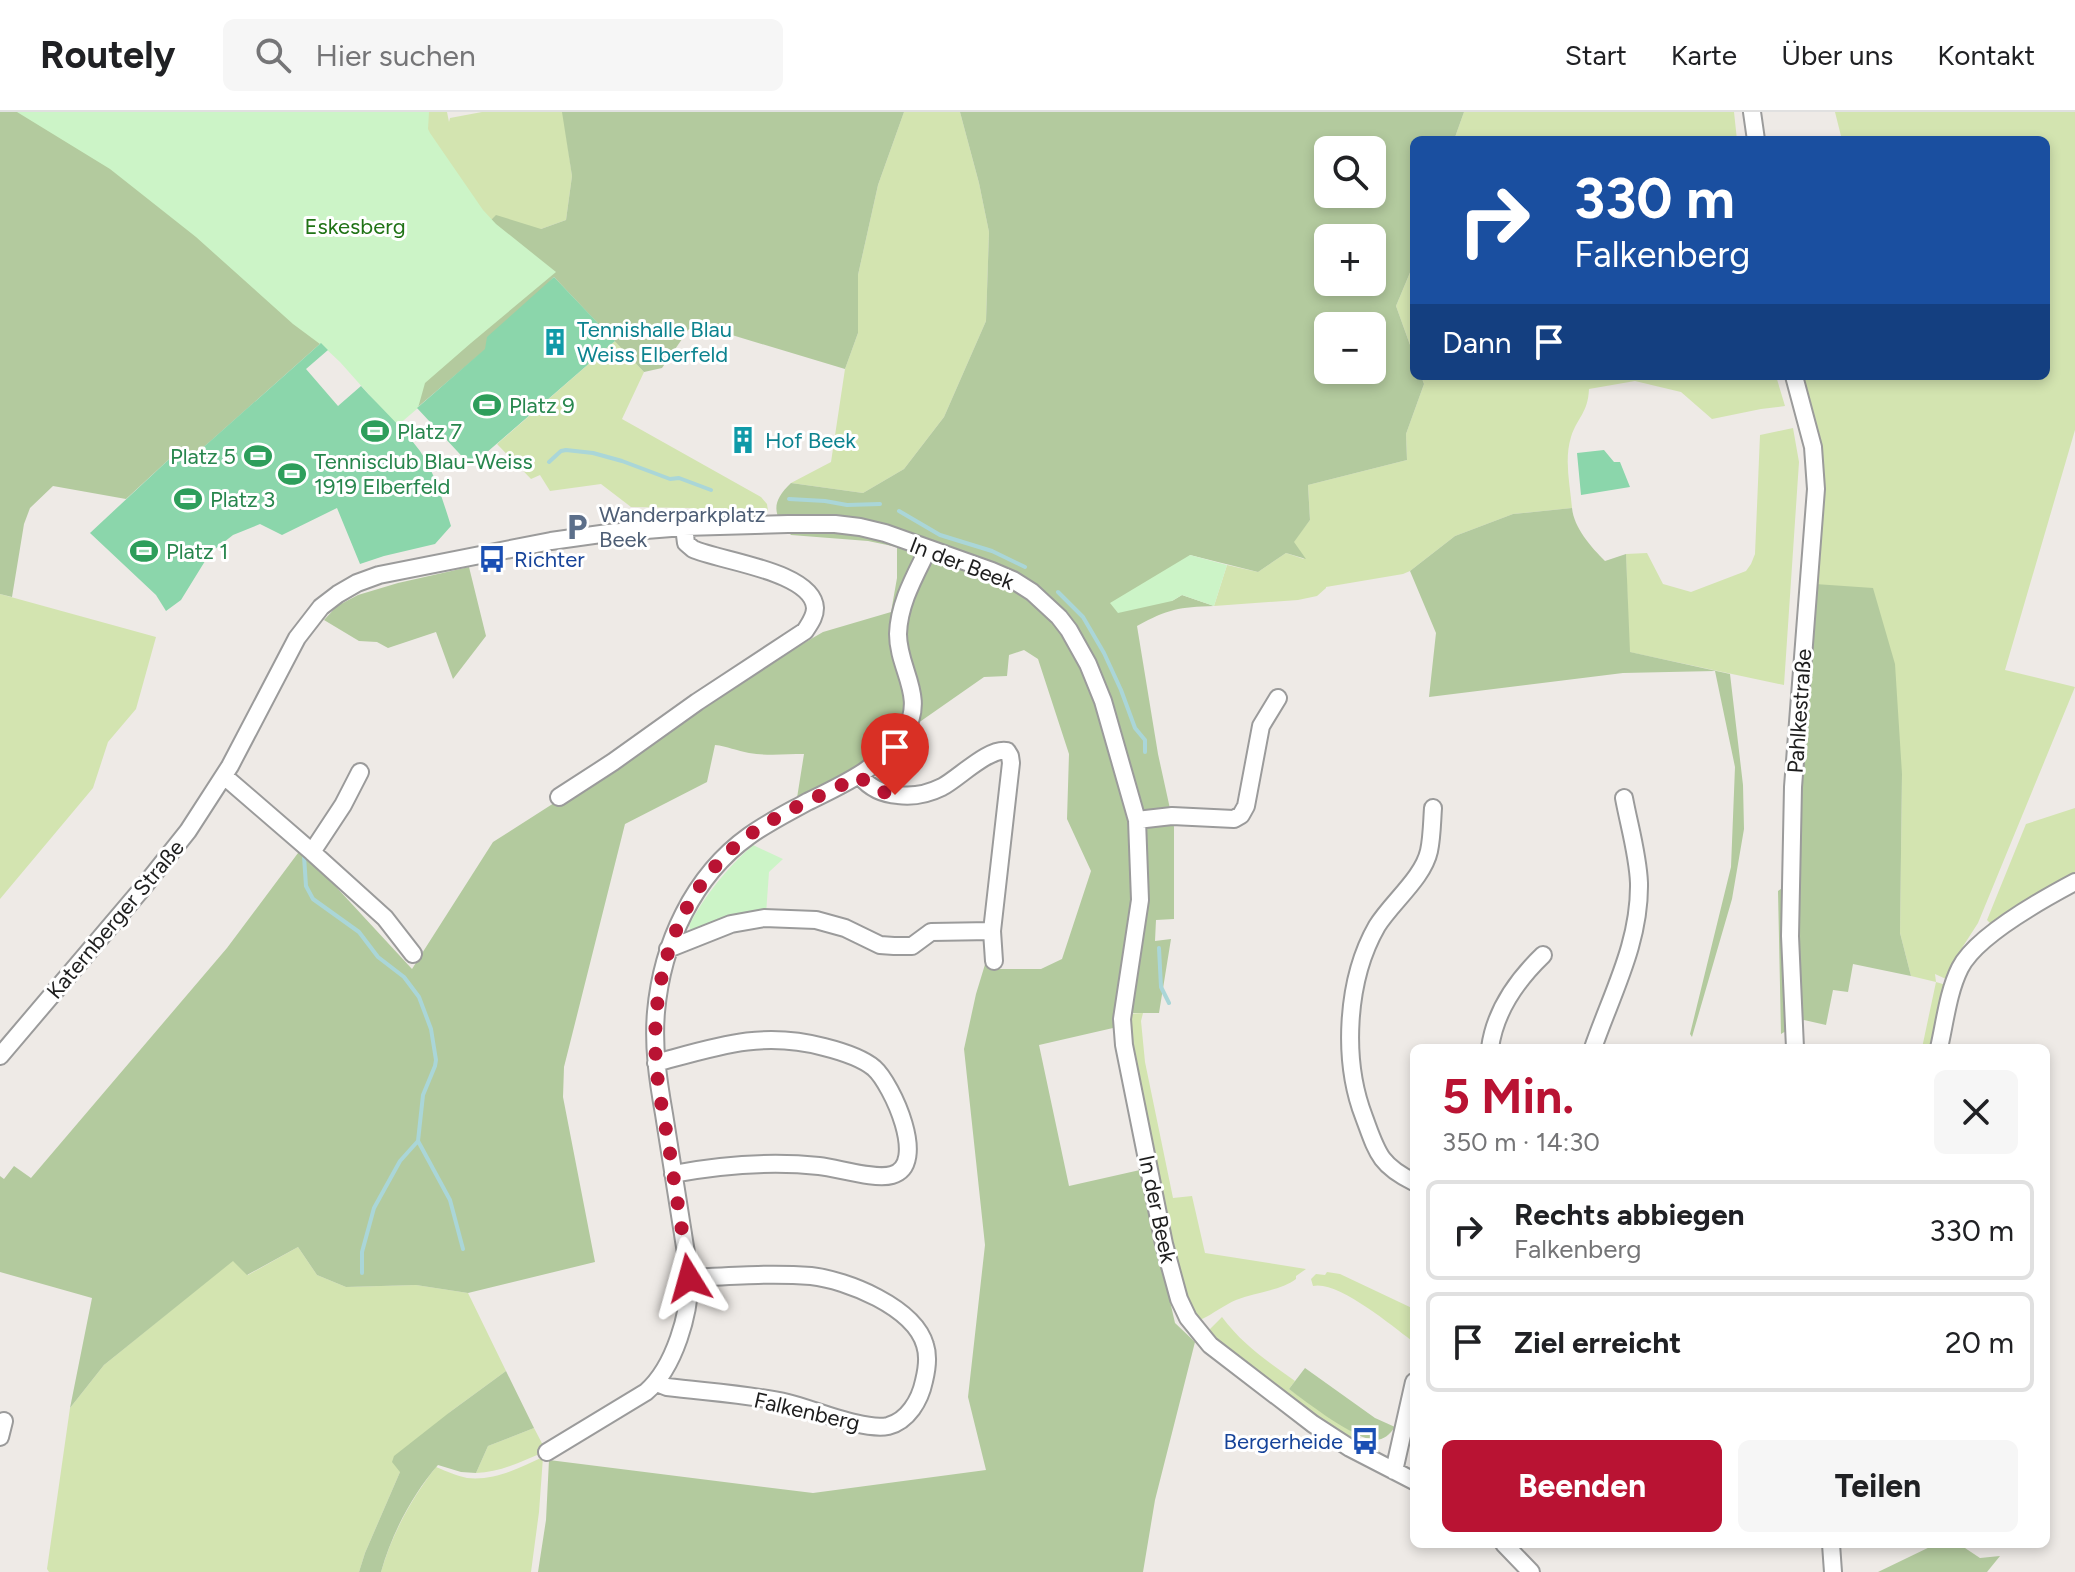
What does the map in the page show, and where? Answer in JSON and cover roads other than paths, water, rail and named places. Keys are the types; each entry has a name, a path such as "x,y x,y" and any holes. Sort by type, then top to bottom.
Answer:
{"street":[{"path":"1752,112 1755,136"},
{"name":"Pahlkestraße","path":"1795,380 1813,447 1816,489 1793,787 1790,936 1795,1044"},
{"name":"In der Beek","path":"314,616 338,594 379,575 551,541 684,527 788,524 860,527 885,533 1013,580 1032,592 1059,617 1095,679 1137,820 1140,900 1122,1019 1124,1045 1164,1244 1179,1299 1192,1324 1210,1345 1313,1424 1350,1448 1410,1479"},
{"path":"559,797 805,631 813,619 813,600 798,585 772,571 693,549 686,543 684,527"},
{"path":"547,1452 657,1383 682,1328 689,1278 656,1063 656,1013 668,949 691,900 720,861 733,849 774,819 860,776 904,732 913,712 914,701 899,647 898,632 905,598 928,549"},
{"name":"Katernberger Straße","path":"0,1056 168,857 210,799 288,652 314,616"},
{"path":"1137,820 1172,816 1231,819 1241,815 1246,806 1261,726 1278,698"},
{"path":"860,776 877,790 895,795 915,795 950,782 996,750 1007,751 1011,763 992,931 994,961"},
{"path":"312,852 343,805 360,772"},
{"path":"224,776 385,918 413,954"},
{"path":"1595,1044 1622,974 1638,909 1639,879 1624,798"},
{"path":"1410,1180 1389,1168 1377,1153 1361,1111 1352,1072 1350,1033 1353,999 1367,947 1377,927 1425,861 1429,852 1433,808"},
{"path":"1940,1044 1953,984 1961,965 1974,950 2016,916 2075,882"},
{"path":"668,949 731,924 764,918 816,920 845,928 880,945 912,946 931,932 992,931"},
{"path":"1491,1044 1497,1020 1510,995 1543,955"},
{"path":"656,1063 738,1042 798,1041 826,1047 865,1062 882,1077 899,1109 907,1141 904,1165 891,1176 822,1166 762,1164 711,1167 673,1174"},
{"name":"Falkenberg","path":"657,1383 667,1387 787,1403 881,1427 904,1417 923,1388 928,1359 918,1330 904,1316 861,1289 814,1276 689,1278"},
{"path":"1394,1471 1410,1400"},
{"path":"1508,1548 1531,1572"},
{"path":"1831,1548 1833,1572"}],"waterway":[{"path":"549,462 561,451 593,453 711,490"},
{"path":"789,499 847,505 880,504"},
{"path":"899,511 940,535 992,551 1025,567"},
{"path":"1058,592 1083,617 1104,653 1135,728 1145,740 1145,752"},
{"path":"304,856 306,886 313,899 359,932 378,957 404,977 419,997 431,1029 436,1060 423,1095 418,1141 400,1161 374,1208 362,1252 362,1273"},
{"path":"1159,948 1161,987 1169,1003"},
{"path":"418,1141 450,1200 463,1249"}],"place":[{"name":"Tennishalle Blau Weiss Elberfeld","path":"555,342"},
{"name":"Platz 9","path":"487,405"},
{"name":"Platz 7","path":"375,431"},
{"name":"Hof Beek","path":"743,440"},
{"name":"Platz 5","path":"258,456"},
{"name":"Tennisclub Blau-Weiss 1919 Elberfeld","path":"292,474"},
{"name":"Platz 3","path":"188,499"},
{"name":"Wanderparkplatz Beek","path":"577,527"},
{"name":"Platz 1","path":"144,551"},
{"name":"Richter","path":"492,559"},
{"name":"Bergerheide","path":"1365,1441"}],"park label":[{"name":"Eskesberg","path":"355,226"}]}
